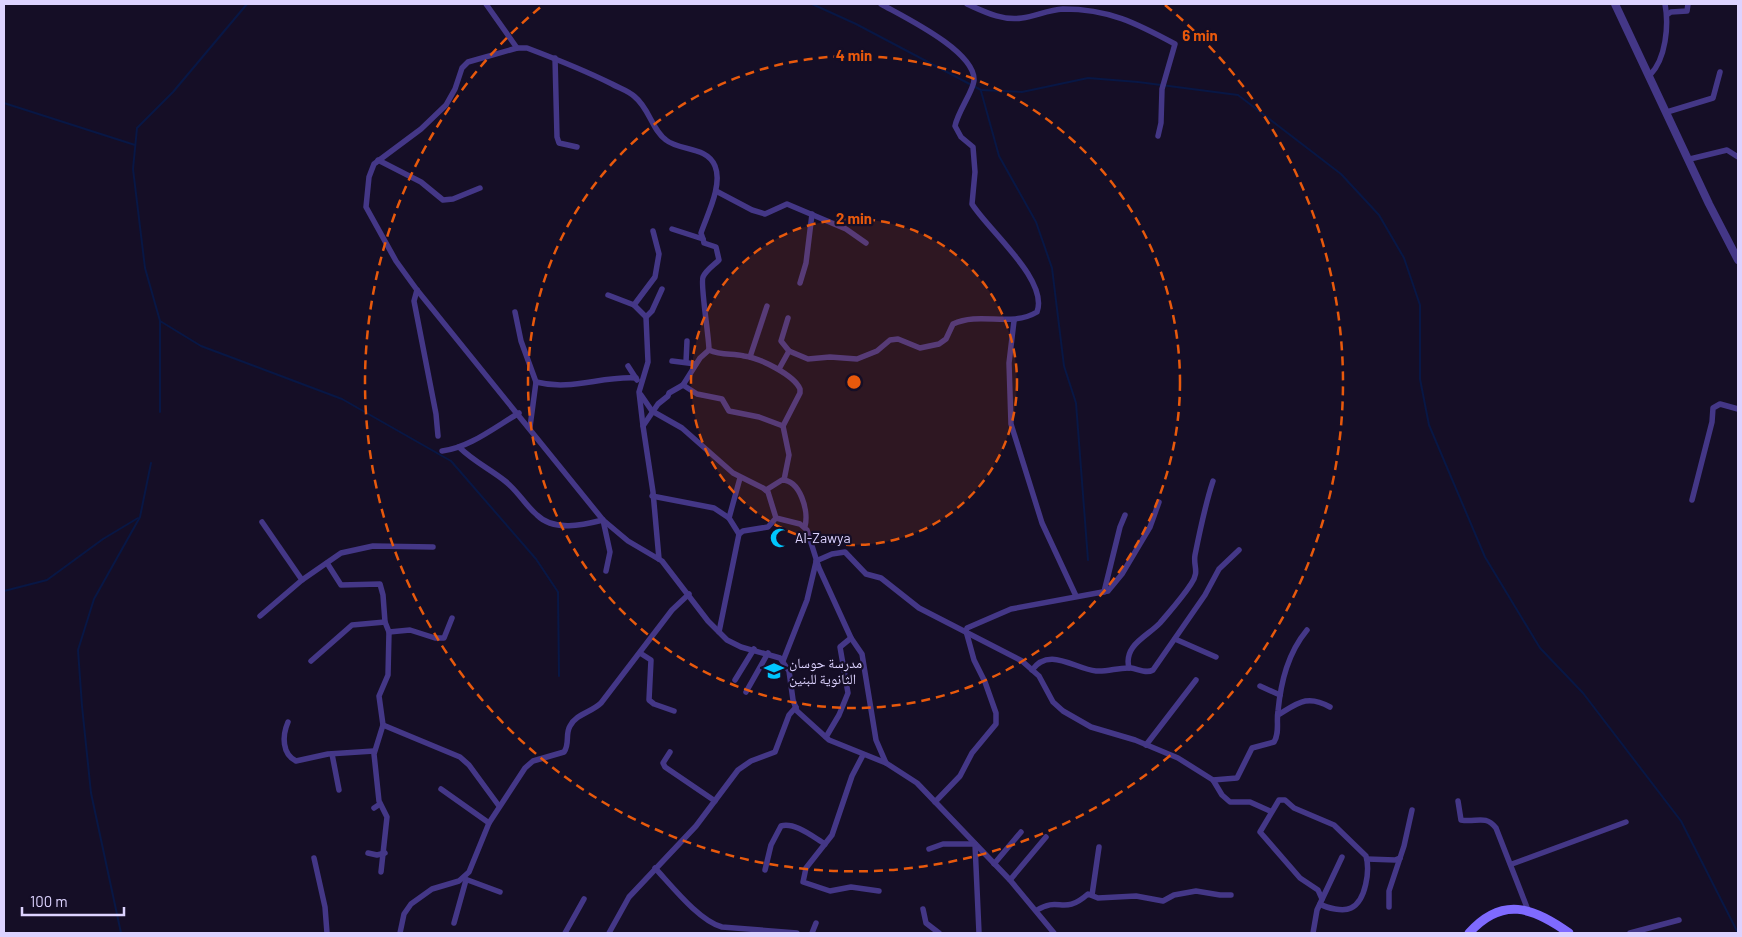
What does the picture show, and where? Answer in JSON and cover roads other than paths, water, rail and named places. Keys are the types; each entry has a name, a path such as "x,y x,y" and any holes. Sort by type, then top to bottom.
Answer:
{"main road":[{"path":"1469,933 1478,923 1498,911 1528,910 1541,914 1569,933"}],"street":[{"path":"486,4 517,48"},
{"path":"788,318 781,337 782,344 789,351 808,360 830,357 857,359 877,350 890,340 898,339 920,348 939,344 946,339 953,324 962,320 995,319 1014,321 1037,312 1040,299 1031,280 972,204 975,172 973,147 961,137 955,126 961,107 973,87 973,72 966,61 936,36 881,4"},
{"path":"967,4 998,17 1008,18 1021,18 1050,10 1064,9 1121,16 1175,44 1162,89 1161,123 1158,136"},
{"path":"1615,4 1690,159 1709,204 1738,260"},
{"path":"1650,75 1660,61 1668,14 1666,4"},
{"path":"1668,14 1687,11 1688,4"},
{"path":"710,350 702,281 704,274 719,260 719,253 716,247 704,243 701,232 716,191 716,167 710,159 689,147 667,142 660,135 646,110 636,97 584,69 527,48 517,48 468,62 462,68 455,89 446,105 414,134 378,160 368,177 366,207 396,261 417,290 530,427 603,520 628,541 659,559 689,594 708,621 734,644 768,653 783,662 790,676 796,707 802,716 826,737 837,744 886,763 910,777 1010,880 1037,910 1054,933"},
{"path":"555,58 557,137 559,143 578,147"},
{"path":"1667,112 1713,98 1720,72"},
{"path":"1690,159 1727,150 1738,158"},
{"path":"378,160 421,182 443,200 453,199 480,188"},
{"path":"716,191 752,210 765,214 787,204 846,229 866,243"},
{"path":"800,283 806,263 812,214"},
{"path":"672,229 703,239"},
{"path":"634,305 651,285 656,273 658,248 653,231"},
{"path":"646,317 652,311 662,289"},
{"path":"417,290 414,301 436,414 438,436"},
{"path":"608,295 634,305 646,317 649,357 641,386 641,395 659,559"},
{"path":"750,357 767,306"},
{"path":"515,312 521,341 536,382 530,427"},
{"path":"1014,321 1009,362 1011,424 1042,523 1076,596"},
{"path":"686,362 687,341"},
{"path":"710,350 721,355 750,357 779,369 794,380 800,389 783,426 789,455 784,480 766,490"},
{"path":"643,426 652,411 669,393 683,385 696,364 710,350"},
{"path":"779,369 789,351"},
{"path":"672,361 696,364"},
{"path":"628,366 641,386"},
{"path":"536,382 562,387 617,377 636,378"},
{"path":"683,385 697,394 722,399 729,411 759,417 783,426"},
{"path":"641,395 652,411 682,428 713,457 740,478 766,490 776,518"},
{"path":"1692,500 1712,422 1713,408 1720,404 1738,409"},
{"path":"442,451 459,447 518,413"},
{"path":"459,447 470,458 493,471 508,484 537,516 549,523 582,525 603,520"},
{"path":"729,518 740,478"},
{"path":"784,480 798,488 803,504 805,526 816,561 851,638 863,658 876,740 886,763"},
{"path":"1129,668 1129,659 1137,641 1158,626 1190,586 1196,573 1195,554 1205,503 1213,481"},
{"path":"652,496 709,506 729,518 739,534 719,632"},
{"path":"966,631 967,628 1012,609 1104,592 1112,588 1150,528 1159,502"},
{"path":"1104,592 1120,527 1126,515"},
{"path":"776,518 805,526"},
{"path":"739,534 743,531 768,527 776,518"},
{"path":"603,520 610,552 606,571"},
{"path":"262,522 302,580"},
{"path":"260,616 302,580 338,554 359,547 433,548"},
{"path":"1032,670 1037,663 1050,659 1065,661 1095,671 1129,668 1146,671 1153,670 1219,569 1239,550"},
{"path":"816,561 832,554 845,552 866,574 881,578 919,608 1015,656 1044,682 1053,702 1063,711 1091,727 1146,745 1178,758 1213,780 1222,795 1230,802 1250,802 1270,812"},
{"path":"783,662 807,600 816,561"},
{"path":"327,563 341,585 380,584 383,595 385,622 389,632 388,675 379,696 383,725 374,751 380,804 387,813 385,853 381,872"},
{"path":"454,923 465,879 474,864 489,823 529,763 564,752 567,748 568,730 572,722 596,708 672,610 689,594"},
{"path":"389,632 410,630 439,639 444,638 452,618"},
{"path":"311,661 352,625 385,622"},
{"path":"1213,780 1237,778 1252,748 1274,742 1278,734 1280,695 1291,653 1307,630"},
{"path":"935,802 960,776 972,753 996,724 996,713 992,699 974,660 966,631"},
{"path":"826,737 847,696 848,688 840,647 851,638"},
{"path":"1175,639 1216,658"},
{"path":"735,680 754,649"},
{"path":"640,653 651,660 649,700 674,711"},
{"path":"746,692 768,653"},
{"path":"1146,745 1196,680"},
{"path":"1260,686 1280,695"},
{"path":"1278,715 1308,700 1319,701 1330,707"},
{"path":"609,933 629,897 696,826 742,766 775,752 789,715 796,707"},
{"path":"288,722 284,738 286,751 290,758 299,761 332,754 374,751"},
{"path":"383,725 460,756 499,806"},
{"path":"670,752 663,763 665,767 715,801"},
{"path":"332,754 339,790"},
{"path":"863,755 852,776 836,827 806,868 804,882 830,891 851,886 879,891"},
{"path":"441,789 489,823"},
{"path":"1282,799 1294,808 1328,821 1362,851 1367,860 1365,883 1356,904 1350,908 1342,909 1321,902 1318,890 1300,878 1262,835 1261,827 1276,801 1282,799"},
{"path":"1458,801 1461,820 1484,818 1494,824 1512,864 1528,910"},
{"path":"374,808 380,804"},
{"path":"1389,907 1389,891 1400,858 1412,810"},
{"path":"1512,864 1626,822"},
{"path":"765,870 771,845 782,826 794,827 825,844"},
{"path":"994,864 1021,832"},
{"path":"1010,880 1046,837"},
{"path":"929,849 943,844 975,844"},
{"path":"975,844 979,933"},
{"path":"1092,895 1099,847"},
{"path":"368,853 377,855 385,853"},
{"path":"1313,933 1321,902 1342,857"},
{"path":"314,858 325,907 327,933"},
{"path":"1367,860 1394,860 1400,858"},
{"path":"655,868 697,911 714,924 722,927 797,933"},
{"path":"400,933 404,914 411,904 432,889 465,879 500,892"},
{"path":"1037,910 1049,904 1073,905 1088,894 1102,898 1136,896 1163,901 1174,895 1196,892 1220,896 1231,895"},
{"path":"565,933 584,899"},
{"path":"923,909 926,923 939,933"},
{"path":"1630,933 1679,920"},
{"path":"812,933 816,923"}],"waterway":[{"path":"160,412 160,321 145,268 133,169 137,128 173,92 247,4"},
{"path":"812,4 856,24 981,90 1022,92 1088,78 1138,82 1238,95 1341,174 1379,215 1404,258 1420,305 1420,379 1429,425 1485,557 1540,648 1583,693 1681,821 1738,933"},
{"path":"981,91 999,156 1036,222 1052,268 1064,366 1076,403 1088,560"},
{"path":"4,103 135,145"},
{"path":"160,321 201,346 342,399 451,461 536,559 558,592 559,676"},
{"path":"121,933 91,793 78,650 94,599 140,517 151,463"},
{"path":"4,591 47,580 103,539 138,518"}],"place":[{"name":"Al-Zawya","path":"780,538"},
{"name":"مدرسة حوسان الثانوية للبنين","path":"774,671"}]}
